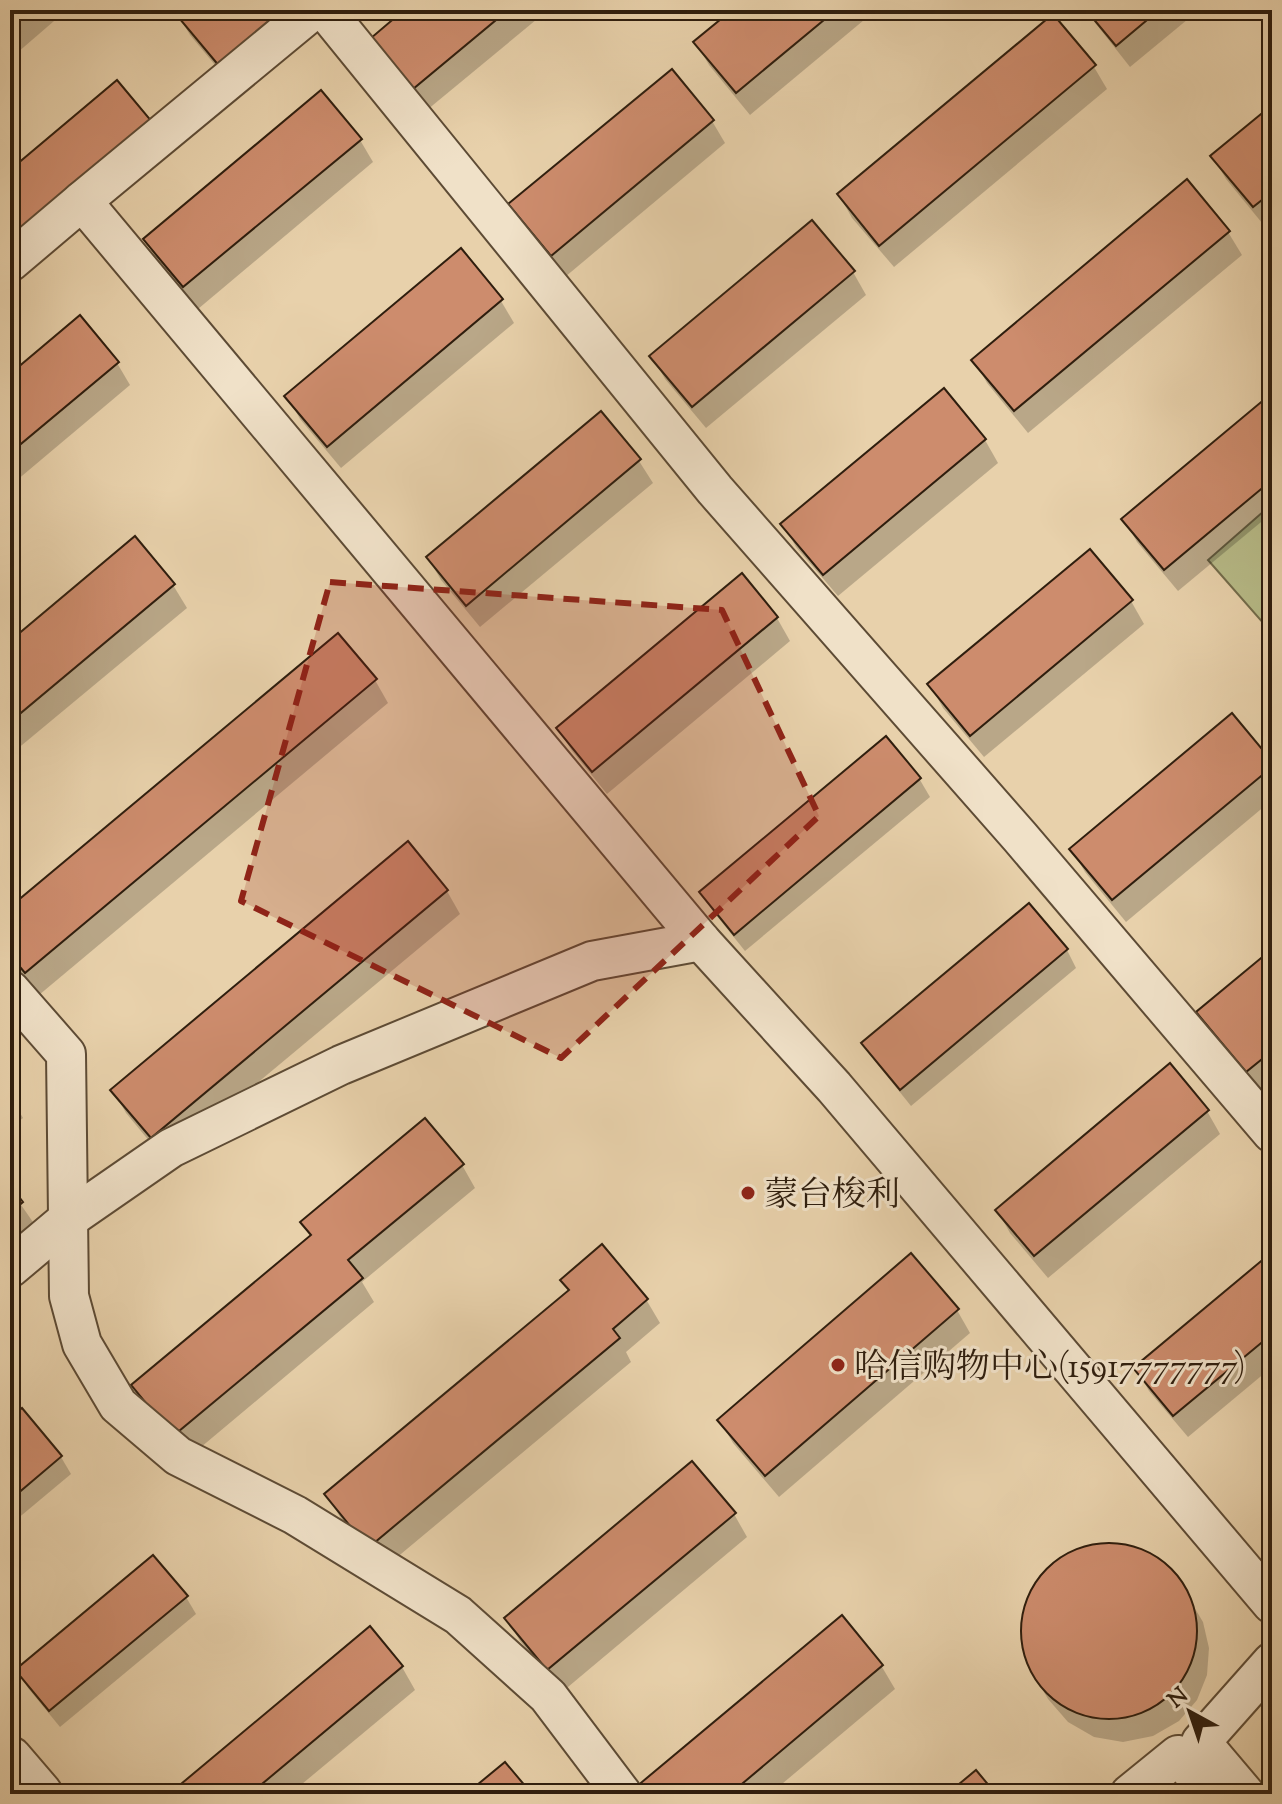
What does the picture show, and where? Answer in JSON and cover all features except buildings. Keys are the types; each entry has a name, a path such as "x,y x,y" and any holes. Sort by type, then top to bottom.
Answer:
{"street":[{"path":"10,262 313,10"},
{"path":"325,10 715,490 1269,1124"},
{"path":"82,201 701,941 834,1087 1272,1604"},
{"path":"10,1268 67,1220 171,1148 341,1065 592,961 701,941"},
{"path":"10,990 66,1054 69,1296 82,1344 118,1405 178,1456 295,1515 458,1615 548,1696 622,1794"},
{"path":"1245,1794 1201,1742 1272,1662"},
{"path":"1130,1794 1178,1755 1212,1794"},
{"path":"10,1759 40,1794"}],"highlighted area":[{"path":"330,582 722,610 819,816 561,1058 241,901"}],"green space":[{"path":"1272,504 1272,633 1208,560"}],"place":[{"name":"蒙台梭利","path":"748,1193"},
{"name":"哈信购物中心(15917777777)","path":"838,1365"}]}
